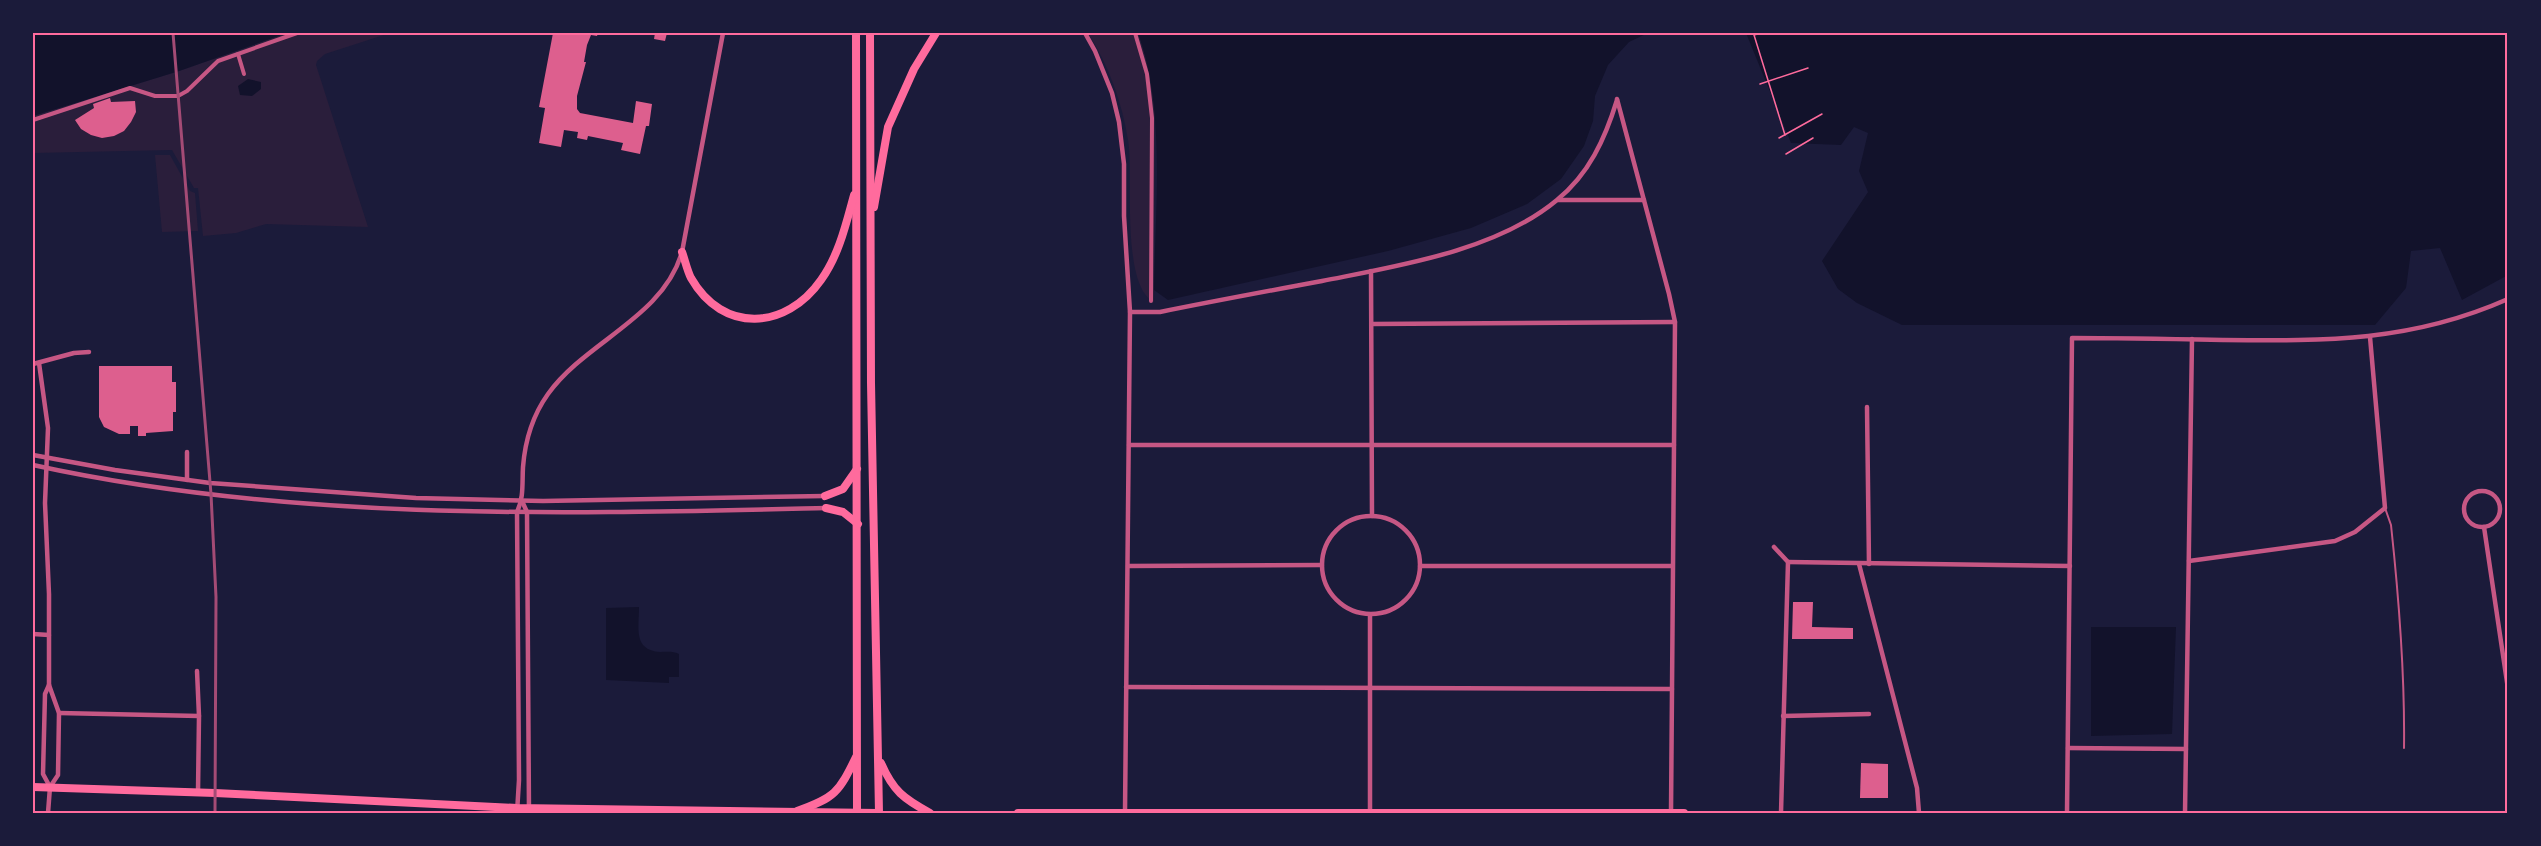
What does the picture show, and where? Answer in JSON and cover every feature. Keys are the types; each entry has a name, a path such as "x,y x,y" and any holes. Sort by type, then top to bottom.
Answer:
{"main road":[{"path":"856,33 857,812"},
{"path":"33,787 198,792 517,811 878,813 879,759 871,383 870,33"},
{"path":"870,232 888,127 914,69 936,33"},
{"path":"682,252 691,276 702,293 715,306 734,315 753,320 783,314 806,298 830,267 841,240 857,185"},
{"path":"825,496 845,487 858,468"},
{"path":"826,508 843,512 858,524"},
{"path":"797,811 822,803 833,795 843,784 857,756"},
{"path":"879,759 896,790 906,800 930,813"},
{"path":"1018,813 1684,813"}],"street":[{"path":"33,120 130,88 155,96 178,96 187,91 218,61 297,33"},
{"path":"517,811 517,512 522,501 526,447 537,413 557,383 581,358 624,329 676,270 682,252 723,33"},
{"path":"1085,33 1104,73 1119,122 1124,164 1124,216 1130,312 1125,812"},
{"path":"1135,33 1147,74 1152,118 1151,301"},
{"path":"238,54 244,74"},
{"path":"1130,312 1160,312 1413,262 1469,246 1517,226 1558,200 1598,152 1617,99 1675,322 1671,813"},
{"path":"1558,200 1644,200"},
{"path":"1371,271 1372,516"},
{"path":"2067,813 2072,338 2288,341 2370,337 2402,333 2451,321 2508,298"},
{"path":"1372,324 1675,322"},
{"path":"2189,561 2336,541 2355,532 2385,508 2370,337"},
{"path":"2185,813 2192,339"},
{"path":"33,364 74,353 90,352"},
{"path":"39,363 47,416 45,503 49,685 59,713 58,775 50,787"},
{"path":"1867,407 1869,564"},
{"path":"1129,445 1674,445"},
{"path":"187,452 187,480"},
{"path":"33,455 232,486 380,495 522,501 825,496"},
{"path":"33,465 188,492 380,508 517,512 826,508"},
{"path":"2480,491 2496,496 2500,507 2498,518 2490,526 2484,527 2468,521 2464,511 2464,505 2470,495 2480,491"},
{"path":"380,495 380,508"},
{"path":"674,498 676,511"},
{"path":"522,501 527,512 529,811"},
{"path":"1372,516 1395,522 1407,531 1417,548 1420,566 1416,585 1405,601 1391,610 1370,615 1350,609 1336,599 1325,583 1322,565 1325,549 1336,531 1350,521 1372,516"},
{"path":"2484,527 2508,689"},
{"path":"1774,547 1788,562 1781,813"},
{"path":"1788,562 2070,566"},
{"path":"1859,564 1917,788 1919,813"},
{"path":"1128,566 1322,565"},
{"path":"1420,566 1672,566"},
{"path":"1370,615 1370,812"},
{"path":"33,634 49,635"},
{"path":"197,671 198,792"},
{"path":"48,813 50,787 44,774 45,694 49,685"},
{"path":"1126,687 1672,689"},
{"path":"59,713 199,716"},
{"path":"1783,716 1869,714"},
{"path":"2068,748 2186,749"}],"lane":[{"path":"2385,508 2391,525 2405,676 2404,748"}],"path":[{"path":"1761,33 1754,35 1785,135"},
{"path":"1760,84 1808,68"},
{"path":"1779,138 1822,114"},
{"path":"1786,154 1813,138"}],"shaded area":[{"path":"33,33 287,33 179,71 33,116"},
{"path":"287,33 390,33 325,54 316,65 368,227 266,224 236,233 203,236 198,188 194,188 172,150 33,153 33,116 179,71"},
{"path":"1088,33 1138,33 1147,61 1155,107 1154,302 1143,292 1136,274 1132,252 1128,140 1122,112 1108,71"},
{"path":"1138,33 1648,33 1629,42 1608,65 1595,96 1593,121 1584,146 1561,179 1527,204 1471,228 1388,251 1168,300 1154,290 1157,193 1156,127 1147,63"},
{"path":"1746,33 2508,33 2508,275 2462,300 2440,248 2411,251 2406,288 2375,325 1902,325 1857,303 1838,289 1822,261 1868,192 1859,171 1868,133 1854,127 1841,145 1791,143"},
{"path":"248,79 261,82 261,89 252,96 240,95 238,86"},
{"path":"155,155 170,155 190,191 195,193 198,231 162,232"},
{"path":"639,607 639,637 645,647 660,652 679,654 679,677 669,677 669,683 606,680 606,608"},
{"path":"2091,627 2176,627 2172,734 2091,736"}],"building":[{"path":"553,33 598,33 597,36 591,35 587,45 584,62 586,62 577,96 577,109 580,113 633,123 636,101 652,104 649,126 646,126 640,154 621,150 623,143 588,136 587,140 577,138 578,132 564,130 561,147 539,143 545,108 539,107"},
{"path":"655,33 667,33 665,41 654,39"},
{"path":"110,98 111,102 135,101 136,112 124,131 102,138 81,129 75,120 94,108 93,104"},
{"path":"99,366 172,366 172,382 176,382 176,412 173,412 173,431 146,433 146,436 138,436 138,426 130,426 130,434 119,434 104,427 99,417"},
{"path":"1793,602 1813,602 1812,627 1853,628 1853,639 1792,639"},
{"path":"1861,763 1888,764 1888,798 1860,798"}],"railway":[{"path":"173,33 211,494 216,597 215,813"}]}
